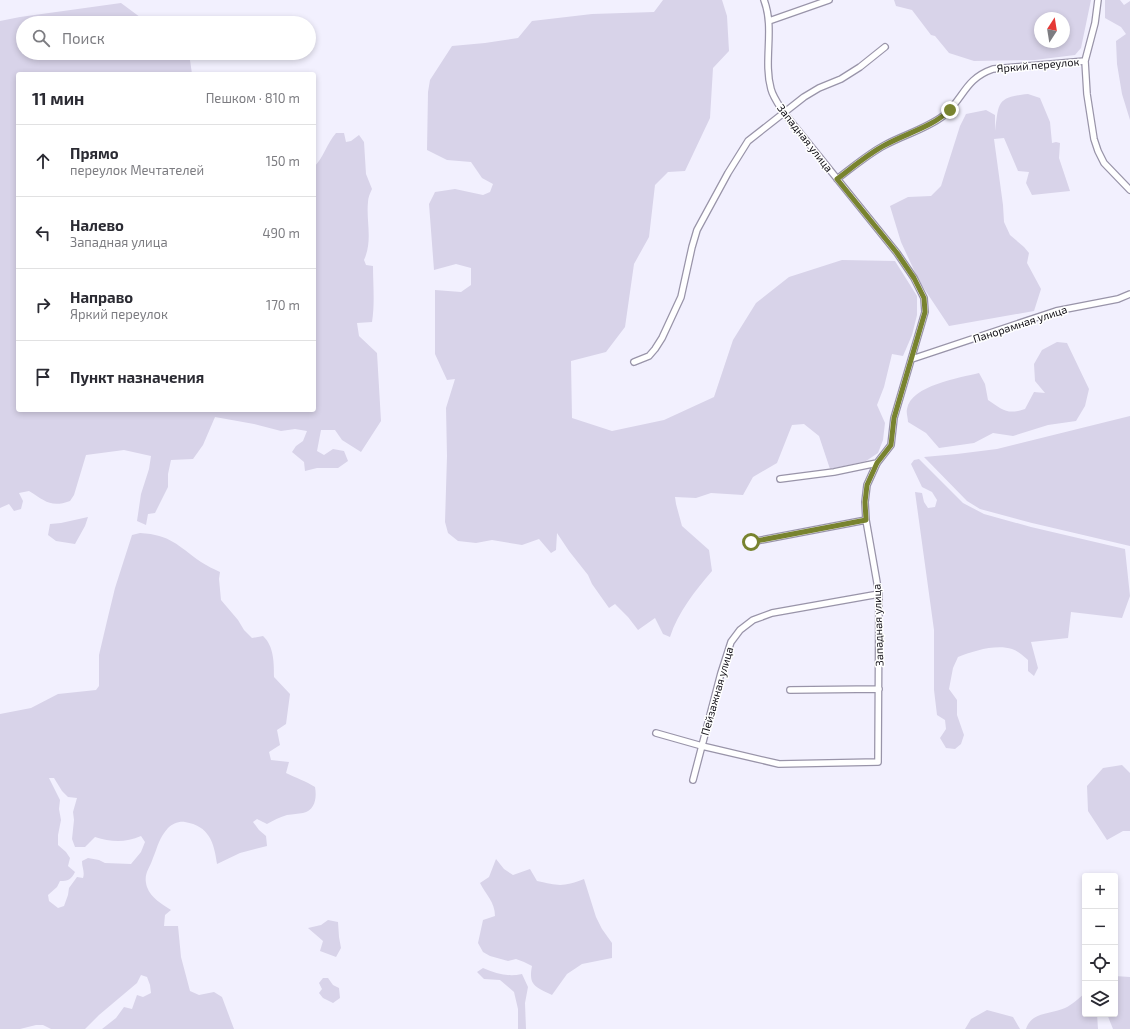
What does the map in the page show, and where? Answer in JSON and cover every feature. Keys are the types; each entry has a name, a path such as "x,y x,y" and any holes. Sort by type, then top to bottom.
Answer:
{"street":[{"name":"Западная улица","path":"702,746 779,764 878,762 879,594 866,520 865,502 867,485 877,463 891,445 894,418 925,312 924,298 914,278 897,253 784,113 772,93 770,87 769,21 768,10 764,0"},
{"path":"769,21 829,0"},
{"path":"1098,0 1095,23 1085,61 1094,139 1104,163 1130,190"},
{"path":"634,362 649,356 662,338 681,297 697,230 743,147 754,134 812,92 841,79 860,67 885,47"},
{"name":"Яркий переулок","path":"837,179 884,145 934,122 943,116 950,110 972,81 985,72 993,69 1085,61"},
{"name":"Панорамная улица","path":"912,359 1056,311 1118,299 1130,294"},
{"path":"780,479 834,472 877,463"},
{"path":"751,542 866,520"},
{"name":"Пейзажная улица","path":"693,780 720,673 731,642 740,630 753,620 772,613 879,594"},
{"path":"790,690 879,690"},
{"path":"656,734 702,746"}],"shaded area":[{"path":"663,0 722,0 727,16 729,51 713,68 710,118 685,171 668,172 655,185 649,237 634,264 625,327 606,352 571,361 572,418 612,431 664,420 714,397 733,340 756,303 789,277 842,260 895,261 917,296 917,315 912,335 903,356 892,354 884,387 877,405 885,423 883,440 878,453 866,461 830,469 819,436 804,424 792,425 777,463 753,477 743,495 711,493 696,498 675,497 682,526 709,550 712,571 682,610 670,637 663,634 655,618 638,630 615,604 609,608 592,584 588,575 557,533 556,550 551,553 539,539 522,545 492,540 476,543 458,541 448,533 445,522 447,456 446,408 455,379 447,380 435,354 435,290 461,292 471,285 471,268 456,264 434,270 429,204 435,192 455,189 483,195 490,192 493,184 482,178 471,162 447,160 427,150 428,92 430,80 452,46 518,38 532,21 592,14 654,12"},
{"path":"894,0 1091,0 1081,48 1075,55 1035,60 974,61 949,53 935,36 931,35 912,10 896,6"},
{"path":"1105,0 1120,0 1124,5 1130,1 1130,120 1122,94 1117,64 1116,41 1126,34 1121,27 1105,18"},
{"path":"121,3 139,16 27,16"},
{"path":"16,18 16,60 190,60 192,72 16,72 16,412 316,412 316,164 336,133 344,133 346,142 351,141 359,135 364,142 366,174 372,189 368,200 369,238 367,253 364,260 366,265 373,266 373,315 372,322 357,323 359,336 377,353 381,421 361,452 342,440 335,430 321,430 317,451 324,455 333,449 344,451 348,461 338,468 317,468 305,471 304,462 292,452 296,446 303,441 307,431 295,429 281,431 254,424 215,417 203,445 193,459 171,460 168,474 168,487 155,513 148,514 146,525 137,521 141,494 149,469 151,456 124,450 86,455 74,495 70,501 53,504 29,491 19,493 23,501 21,509 14,511 9,504 0,508 0,21"},
{"path":"1028,94 1040,98 1050,122 1052,143 1060,143 1059,158 1070,191 1032,195 1026,183 1029,172 1018,171 1004,138 994,139 1004,222 1010,235 1029,253 1027,263 1041,289 1034,311 949,326 919,281 901,242 890,206 908,197 931,196 941,186 960,126 966,114 986,110 995,115 995,131 997,114 1001,103 1010,97"},
{"path":"1057,342 1067,343 1089,389 1085,406 1076,421 1048,425 1013,436 993,433 974,443 939,448 926,433 908,422 907,409 910,401 917,394 937,384 979,373 985,384 988,400 1009,411 1014,412 1025,409 1034,392 1045,393 1035,381 1034,364 1042,350"},
{"path":"1130,416 1130,546 980,509 967,501 924,457 997,449"},
{"path":"919,459 963,503 984,514 1031,527 1125,549 1130,596 1122,618 1071,612 1068,638 1031,642 1038,668 1034,676 1028,671 1028,660 1012,649 999,647 992,648 958,657 953,668 949,689 957,700 957,715 964,735 961,744 955,749 946,748 940,738 946,729 945,720 937,715 934,690 934,630 915,492 922,493 924,502 928,508 935,507 937,500 932,492 922,487 911,464 914,460"},
{"path":"88,517 85,526 75,544 56,541 48,535 50,524"},
{"path":"140,533 151,534 167,539 203,563 220,572 219,579 221,600 252,638 263,636 267,640 273,655 274,677 290,694 286,724 277,730 280,745 269,752 271,760 289,762 286,773 315,787 316,795 314,803 310,809 303,813 284,816 267,824 257,819 253,822 266,836 267,846 240,853 217,864 212,842 205,831 193,824 183,822 176,823 168,828 163,835 147,872 146,883 149,891 157,900 171,910 165,915 164,926 178,926 181,957 190,991 199,995 214,992 222,997 234,1029 102,1029 116,1018 124,1007 132,1009 137,995 143,997 151,993 147,977 141,975 137,983 99,1015 85,1029 51,1029 43,1025 36,1025 20,1029 0,1029 0,714 31,708 58,694 96,690 99,686 99,655 115,588 132,535","holes":["49,778 54,778 62,791 68,797 77,798 73,812 74,820 72,839 75,847 85,847 95,837 107,840 124,841 141,836 145,842 141,852 131,864 105,863 88,858 82,861 84,874 83,878 77,877 69,888 64,906 58,908 49,901 48,895 57,887 60,881 69,880 75,872 68,866 70,858 58,845 61,820 59,809 60,800"]},
{"path":"1122,765 1130,773 1130,831 1123,831 1107,840 1088,811 1087,786 1103,768"},
{"path":"496,859 504,869 513,875 530,869 537,881 561,885 584,879 596,917 612,943 612,958 582,964 567,974 552,995 534,985 531,978 532,966 516,959 508,961 490,956 483,952 478,943 483,920 495,916 495,911 480,883 489,877"},
{"path":"328,920 338,922 341,948 336,957 320,951 323,941 308,928 321,925"},
{"path":"483,968 502,974 522,974 528,987 525,1003 526,1029 518,1029 518,1009 514,992 500,980 484,979 477,972"},
{"path":"1118,976 1130,977 1130,1029 1113,1029 1108,1017 1118,1017"},
{"path":"323,978 328,978 333,985 339,988 340,998 333,1003 323,998 319,993 322,989 319,983"},
{"path":"1082,996 1082,1017 1097,1017 1098,1029 1026,1029 1029,1023 1037,1016 1065,1008"},
{"path":"987,1010 1013,1017 1020,1029 965,1029 971,1019"}],"route":[{"path":"751,542 866,520 865,502 867,485 877,463 891,445 894,418 925,312 924,298 914,278 897,253 837,179 884,145 934,122 950,110"}]}
